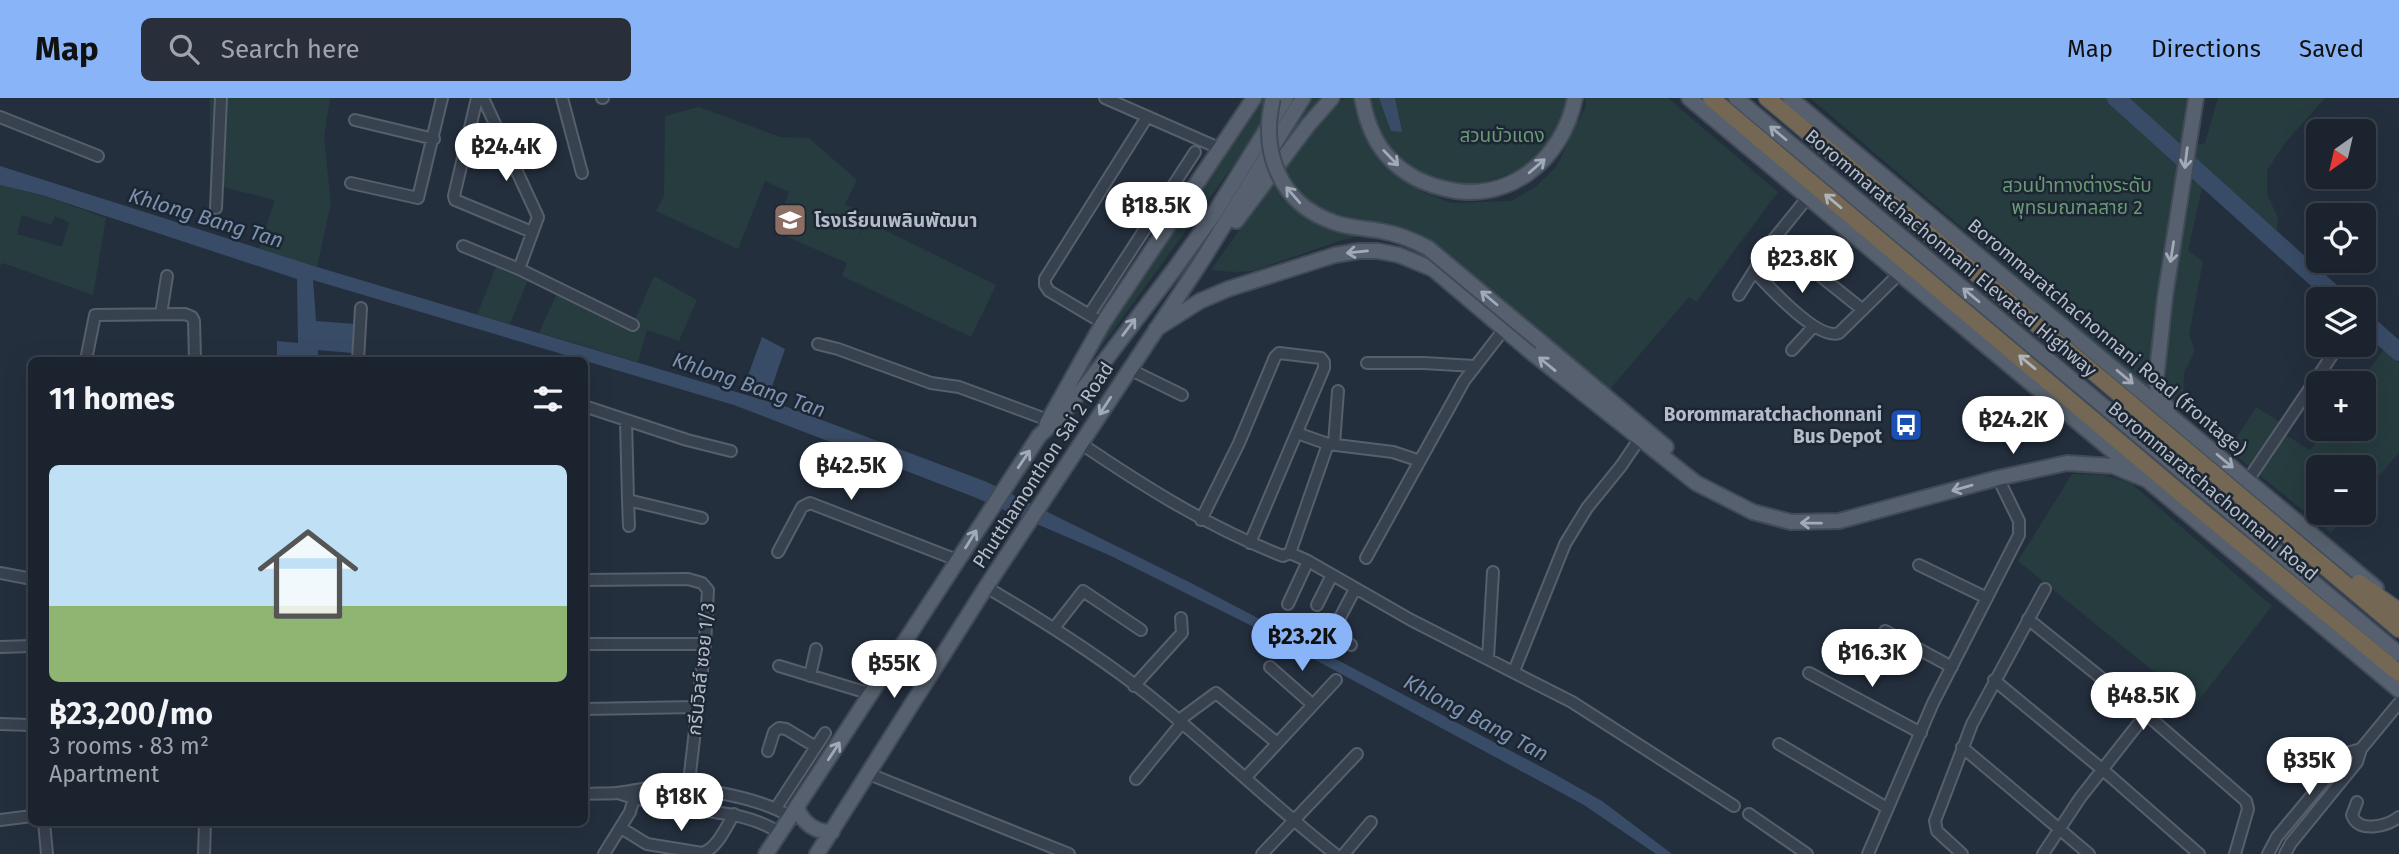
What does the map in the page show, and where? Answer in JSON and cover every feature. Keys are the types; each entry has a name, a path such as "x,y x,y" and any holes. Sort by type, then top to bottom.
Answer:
{"highway":[{"name":"Borommaratchachonnani Road","path":"1711,98 2399,673"},
{"name":"Borommaratchachonnani Road","path":"1768,98 2399,629"},
{"path":"2285,532 2399,609"},
{"path":"2270,567 2284,584 2370,660 2376,670"}],"main road":[{"path":"1039,436 1103,323 1254,98"},
{"path":"1273,98 1268,127 1273,160 1280,179 1306,208 1334,223 1384,232 1410,239 1428,248 1668,449 1696,483"},
{"name":"Phutthamonthon Sai 2 Road","path":"766,854 1039,436 1065,411 1173,271 1212,216 1286,98"},
{"name":"Phutthamonthon Sai 2 Road","path":"817,854 1045,496 1201,262 1303,98"},
{"path":"1201,262 1255,198 1309,124 1332,98"},
{"path":"1362,98 1380,147 1395,164 1427,184 1452,191 1476,193 1496,190 1534,171 1550,155 1561,138 1570,119 1575,98"},
{"path":"1689,98 2399,690"},
{"name":"Borommaratchachonnani Elevated Highway","path":"1735,98 2399,654"},
{"name":"Borommaratchachonnani Elevated Highway","path":"1756,98 2399,638"},
{"name":"Borommaratchachonnani Road (frontage)","path":"1790,98 2399,609"},
{"path":"2172,417 2158,391 2156,381 2165,297 2196,98"},
{"path":"1156,329 1200,301 1228,289 1335,255 1378,251 1399,255 1433,269 1696,483 1752,512 1791,522 1822,523 1855,518 2047,466 2083,463 2113,466 2147,480"},
{"path":"794,812 822,832 832,832"}],"street":[{"path":"216,208 221,98"},
{"path":"351,183 416,198 420,196 442,98"},
{"path":"477,98 455,200 532,232"},
{"path":"483,98 538,217 519,269"},
{"path":"562,98 582,173"},
{"path":"1105,98 1221,149"},
{"path":"0,117 98,156"},
{"path":"1103,323 1049,291 1045,279 1147,117"},
{"path":"355,120 434,139"},
{"path":"1089,314 1195,152"},
{"path":"1739,295 1774,239 1808,197"},
{"path":"1774,239 1863,310"},
{"path":"463,246 519,269 633,324"},
{"path":"1754,271 1813,327 1834,335 1846,327 1899,274"},
{"path":"161,314 167,276"},
{"path":"358,357 361,308"},
{"path":"87,357 95,315 161,314 186,314 194,319 195,357"},
{"path":"1792,350 1813,327"},
{"path":"1366,558 1474,366 1505,328"},
{"path":"818,344 931,383 959,387 1048,420"},
{"path":"1201,520 1279,353 1321,358 1324,362 1321,375 1250,543"},
{"path":"2248,480 2331,357"},
{"path":"1367,363 1474,366"},
{"path":"1129,369 1182,395"},
{"path":"1080,443 1143,486 1201,520 1283,556 1290,553 1331,444 1338,391"},
{"path":"588,407 731,451"},
{"path":"626,421 629,526"},
{"path":"1297,433 1331,444 1393,452 1420,461"},
{"path":"1514,671 1565,544 1587,508 1640,438"},
{"path":"1868,854 1952,667 2019,535 2019,521 1998,478"},
{"path":"628,500 702,518"},
{"path":"779,552 802,507 810,503 957,560"},
{"path":"1290,553 1602,720 1734,806"},
{"path":"1288,604 1308,561"},
{"path":"1919,565 1987,598"},
{"path":"1488,658 1493,572"},
{"path":"0,573 28,578"},
{"path":"1317,606 1332,575"},
{"name":"กรีนวิลล์ ซอย 1/3","path":"588,580 688,579 702,583 709,593 687,808"},
{"path":"986,587 1054,628 1134,685 1245,777 1292,821 1335,854"},
{"path":"1351,645 1338,637 1334,629 1355,589"},
{"path":"1961,854 1937,831 1935,821 1962,747 1994,680 2045,589"},
{"path":"1054,628 1083,590 1141,630"},
{"path":"1134,685 1182,633 1181,618"},
{"path":"2028,619 2146,714 2246,801 2248,810 2235,854"},
{"path":"1885,631 1952,667"},
{"path":"588,644 705,644"},
{"path":"0,647 28,646"},
{"path":"810,676 816,649"},
{"path":"779,667 871,694"},
{"path":"1270,667 1312,704"},
{"path":"1809,673 1921,733"},
{"path":"1245,777 1336,680"},
{"path":"1994,680 2199,854"},
{"path":"1136,779 1180,723 1211,695 1218,693 1276,742"},
{"path":"2285,854 2291,843 2342,783 2357,762 2361,749 2399,703"},
{"path":"588,709 696,708"},
{"path":"2043,854 2059,828 2146,714"},
{"path":"0,724 28,725"},
{"path":"768,751 779,727 816,747"},
{"path":"776,808 825,733"},
{"path":"1779,744 1887,808"},
{"path":"1962,747 2089,854"},
{"path":"2269,854 2277,837 2347,753 2361,749"},
{"path":"1262,854 1357,754"},
{"path":"869,774 1069,854"},
{"path":"2330,774 2342,783"},
{"path":"588,794 650,788 689,790 743,797 794,812"},
{"path":"617,793 687,808 734,814 767,824 780,833"},
{"path":"604,854 621,828 634,798"},
{"path":"2357,802 2352,816 2359,826 2389,824 2399,817"},
{"path":"621,828 647,844 702,853 715,845 734,814"},
{"path":"1749,814 1807,854"},
{"path":"0,820 28,816"},
{"path":"1345,854 1371,822"},
{"path":"44,826 47,854"},
{"path":"204,854 205,826"}],"green space":[{"path":"210,98 330,98 324,138 331,203 317,267 259,249 275,200 210,184"},
{"path":"1260,98 1279,98 1238,159 1091,361 1087,359"},
{"path":"1294,98 1325,98 1278,156 1262,147"},
{"name":"สวนบัวแดง","path":"1344,98 1568,98 1568,104 1551,139 1522,169 1475,186 1451,185 1425,174 1420,191 1452,203 1511,201 1535,187 1556,167 1586,105 1585,98 1668,98 1778,192 1696,302 1689,297 1610,389 1445,251 1426,253 1362,235 1253,271 1211,270 1297,149"},
{"name":"สวนป่าทางต่างระดับ พุทธมณฑลสาย 2","path":"1810,98 2191,98 2149,388 1828,113"},
{"path":"2218,98 2325,98 2286,142 2267,170 2267,194 2278,218 2276,236 2192,161 2194,145 2205,143"},
{"path":"699,107 780,137 809,138 857,180 845,204 866,215 857,241 866,221 996,285 971,337 842,276 847,263 774,231 789,192 765,181 738,249 656,211 664,196 665,116"},
{"path":"2189,180 2203,184 2188,251 2203,261 2189,335 2195,351 2184,373 2183,408 2170,398 2164,361"},
{"path":"0,185 42,195 106,218 93,295 3,263 0,266","holes":["22,215 51,225 55,216 69,222 62,247 17,234"]},
{"path":"496,267 528,280 510,324 477,315"},
{"path":"654,276 697,300 679,341 647,330 638,362 539,333 560,287 635,320"},
{"path":"2384,349 2399,363 2399,452 2376,480 2376,455 2306,455 2306,513 2229,450 2256,407 2280,422 2276,429 2310,450 2317,441 2376,441 2376,371 2368,371"},
{"path":"2072,474 2104,475 2131,483 2272,606 2195,705 2018,561"},
{"path":"2321,525 2338,525 2331,533"}],"water":[{"path":"1379,98 1395,98 1402,132 1391,131"},
{"path":"0,166 317,267 787,407 987,482 1193,584 1549,771 1602,801 1672,854 1656,854 1584,805 1260,630 1109,555 974,497 734,405 588,362 588,357 572,357 313,280 316,321 355,324 352,353 318,350 318,357 277,357 277,341 298,343 297,279 42,195 0,185"},
{"name":"Khlong Bang Tan","path":"762,337 785,349 770,392 745,384"}],"waterway":[{"path":"2116,98 2326,287"},
{"path":"2376,332 2399,352"}],"place":[{"name":"โรงเรียนเพลินพัฒนา","path":"790,220"},
{"name":"Borommaratchachonnani Bus Depot","path":"1906,425"}]}
